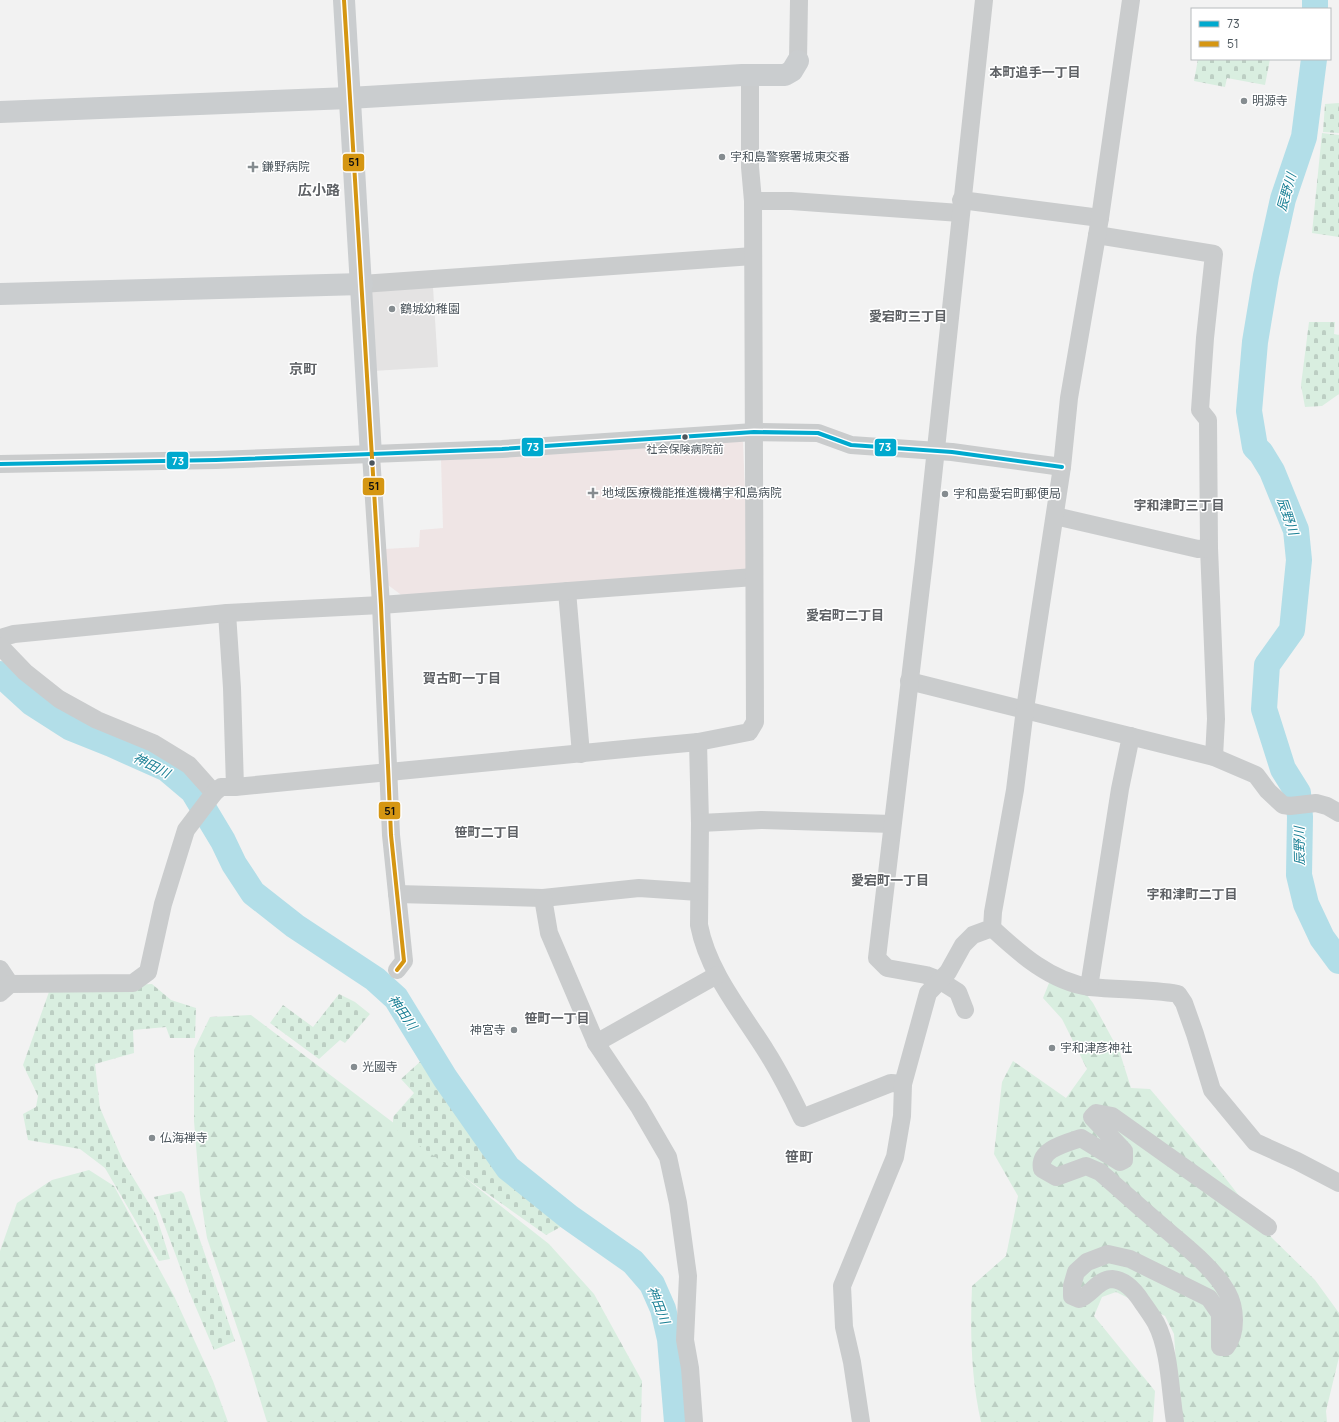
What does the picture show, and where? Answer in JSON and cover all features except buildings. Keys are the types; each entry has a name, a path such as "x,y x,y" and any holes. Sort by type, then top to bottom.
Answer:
{"street":[{"path":"344,0 381,605 387,773 391,835 404,961 396,970"},
{"path":"0,112 349,98 750,75 785,75 792,71 798,61 799,0"},
{"path":"965,1010 958,992 939,980 926,975 887,968 877,958 924,561 934,451 984,0"},
{"path":"992,928 993,912 1015,790 1025,709 1062,468 1069,398 1098,226 1131,0"},
{"path":"0,969 5,988 133,983 148,972 164,904 186,830 212,795 221,787 236,788 698,742 749,732 755,722 753,201 750,171 750,75"},
{"path":"753,201 961,207 1098,226 1214,254 1205,338 1200,410 1208,420 1209,548 1216,719 1214,757"},
{"path":"0,294 362,284 753,256"},
{"path":"0,464 371,455 502,449 754,432 818,433 851,445 934,451 1062,468"},
{"path":"1055,516 1198,549 1209,548"},
{"path":"0,638 14,634 227,613 381,605 754,577"},
{"path":"567,591 581,754"},
{"path":"227,613 236,788"},
{"path":"0,646 25,672 59,699 97,720 153,743 189,765 212,795"},
{"path":"909,681 1214,757 1256,775 1268,791 1282,805 1290,806 1316,803 1327,806 1339,813"},
{"path":"1089,987 1120,789 1131,736"},
{"path":"698,742 700,823 699,925 702,940 717,975 767,1053 786,1085 802,1118 891,1083 903,1084"},
{"path":"700,823 761,820 892,824"},
{"path":"397,894 542,898 639,888 700,892"},
{"path":"542,898 549,933 596,1043 639,1107 668,1157 678,1203 688,1276 685,1340 690,1368 694,1422"},
{"path":"861,1422 852,1362 844,1327 842,1286 896,1157 902,1116 903,1084 928,993 948,972 964,945 973,935 992,928"},
{"path":"992,928 1014,948 1050,973 1073,983 1089,987 1158,991 1178,994 1184,1003 1196,1036 1212,1090 1256,1142 1339,1183"},
{"path":"596,1043 717,975"},
{"path":"1174,1422 1164,1348 1156,1323 1136,1293 1122,1281 1110,1279 1096,1285 1087,1296 1079,1299 1072,1296 1072,1286 1076,1272 1086,1262 1108,1254 1130,1259 1209,1298 1220,1314 1220,1346 1226,1348 1231,1341 1234,1310 1227,1292 1208,1268 1185,1246 1100,1172 1086,1166 1056,1176 1042,1169 1041,1164 1044,1155 1060,1145 1081,1138 1120,1162 1124,1160 1124,1151 1092,1117 1096,1113 1112,1116 1268,1228"}],"shaded area":[{"path":"433,287 438,367 373,371 368,291"},
{"name":"地域医療機能推進機構宇和島病院","path":"739,441 743,442 748,568 744,573 404,597 388,585 385,549 419,547 420,530 443,528 441,459"}],"green space":[{"path":"1198,60 1270,60 1265,85 1227,78 1225,87 1194,81"},
{"path":"1339,103 1339,133 1323,132 1325,104"},
{"path":"1322,133 1339,135 1339,237 1312,233"},
{"path":"1309,322 1335,322 1334,334 1339,335 1339,394 1322,406 1305,407 1301,385"},
{"path":"1051,978 1084,991 1093,1003 1120,1053 1131,1088 1150,1089 1219,1170 1272,1238 1315,1280 1339,1313 1339,1357 1326,1411 1327,1422 1183,1422 1178,1395 1174,1334 1165,1316 1116,1292 1102,1297 1094,1316 1155,1391 1153,1422 981,1422 973,1371 971,1320 972,1286 1006,1256 1018,1196 994,1154 1002,1082 1013,1061 1066,1098 1087,1069 1062,1019 1043,998"},
{"path":"152,984 171,1000 196,1008 195,1038 170,1038 166,1027 133,1030 134,1053 95,1064 100,1108 123,1161 156,1215 170,1259 159,1261 105,1168 80,1149 28,1140 23,1114 36,1107 38,1096 23,1065 50,989"},
{"path":"339,994 355,1002 370,1014 345,1043 340,1040 319,1059 270,1023 283,1005 313,1027"},
{"path":"251,1015 436,1155 549,1244 594,1294 642,1381 641,1422 267,1422 207,1238 200,1194 194,1121 194,1050 210,1017"},
{"path":"422,1060 482,1152 564,1225 546,1235 393,1127 393,1117 414,1093 401,1079"},
{"path":"89,1170 114,1186 174,1296 213,1381 228,1422 0,1422 0,1251 17,1203 52,1180"},
{"path":"181,1191 184,1194 235,1341 214,1350 191,1296 154,1197"}],"waterway":[{"name":"辰野川","path":"1315,0 1315,8"},
{"name":"辰野川","path":"1314,60 1304,137 1283,199 1266,276 1255,342 1249,411 1255,447 1261,453 1272,471 1296,530 1299,560 1292,630 1267,665 1264,709 1283,769 1298,793 1300,817 1299,875 1306,904 1322,938 1339,961"},
{"name":"神田川","path":"0,674 32,703 71,728 167,769 193,791 223,841 234,864 253,893 295,926 375,979 396,998 445,1078 508,1168 569,1217 633,1262 652,1284 663,1309 670,1339 677,1422"}],"transit line":[{"name":"51","path":"344,0 381,605 391,835 404,961 397,970"},
{"name":"73","path":"0,464 216,460 502,449 754,432 818,433 851,445 952,452 1062,467"}],"place":[{"name":"明源寺","path":"1244,101"},
{"name":"宇和島警察署城東交番","path":"722,157"},
{"name":"鎌野病院","path":"253,167"},
{"name":"鶴城幼稚園","path":"392,309"},
{"name":"社会保険病院前","path":"685,437"},
{"name":"地域医療機能推進機構宇和島病院","path":"593,493"},
{"name":"宇和島愛宕町郵便局","path":"945,494"},
{"name":"神宮寺","path":"514,1030"},
{"name":"宇和津彦神社","path":"1052,1048"},
{"name":"光國寺","path":"354,1067"},
{"name":"仏海禅寺","path":"152,1138"}],"district":[{"name":"本町追手一丁目","path":"1035,72"},
{"name":"広小路","path":"319,190"},
{"name":"愛宕町三丁目","path":"908,316"},
{"name":"京町","path":"303,369"},
{"name":"宇和津町三丁目","path":"1179,505"},
{"name":"愛宕町二丁目","path":"845,615"},
{"name":"賀古町一丁目","path":"462,678"},
{"name":"笹町二丁目","path":"487,832"},
{"name":"愛宕町一丁目","path":"890,880"},
{"name":"宇和津町二丁目","path":"1192,894"},
{"name":"笹町一丁目","path":"557,1018"},
{"name":"笹町","path":"799,1157"}]}
